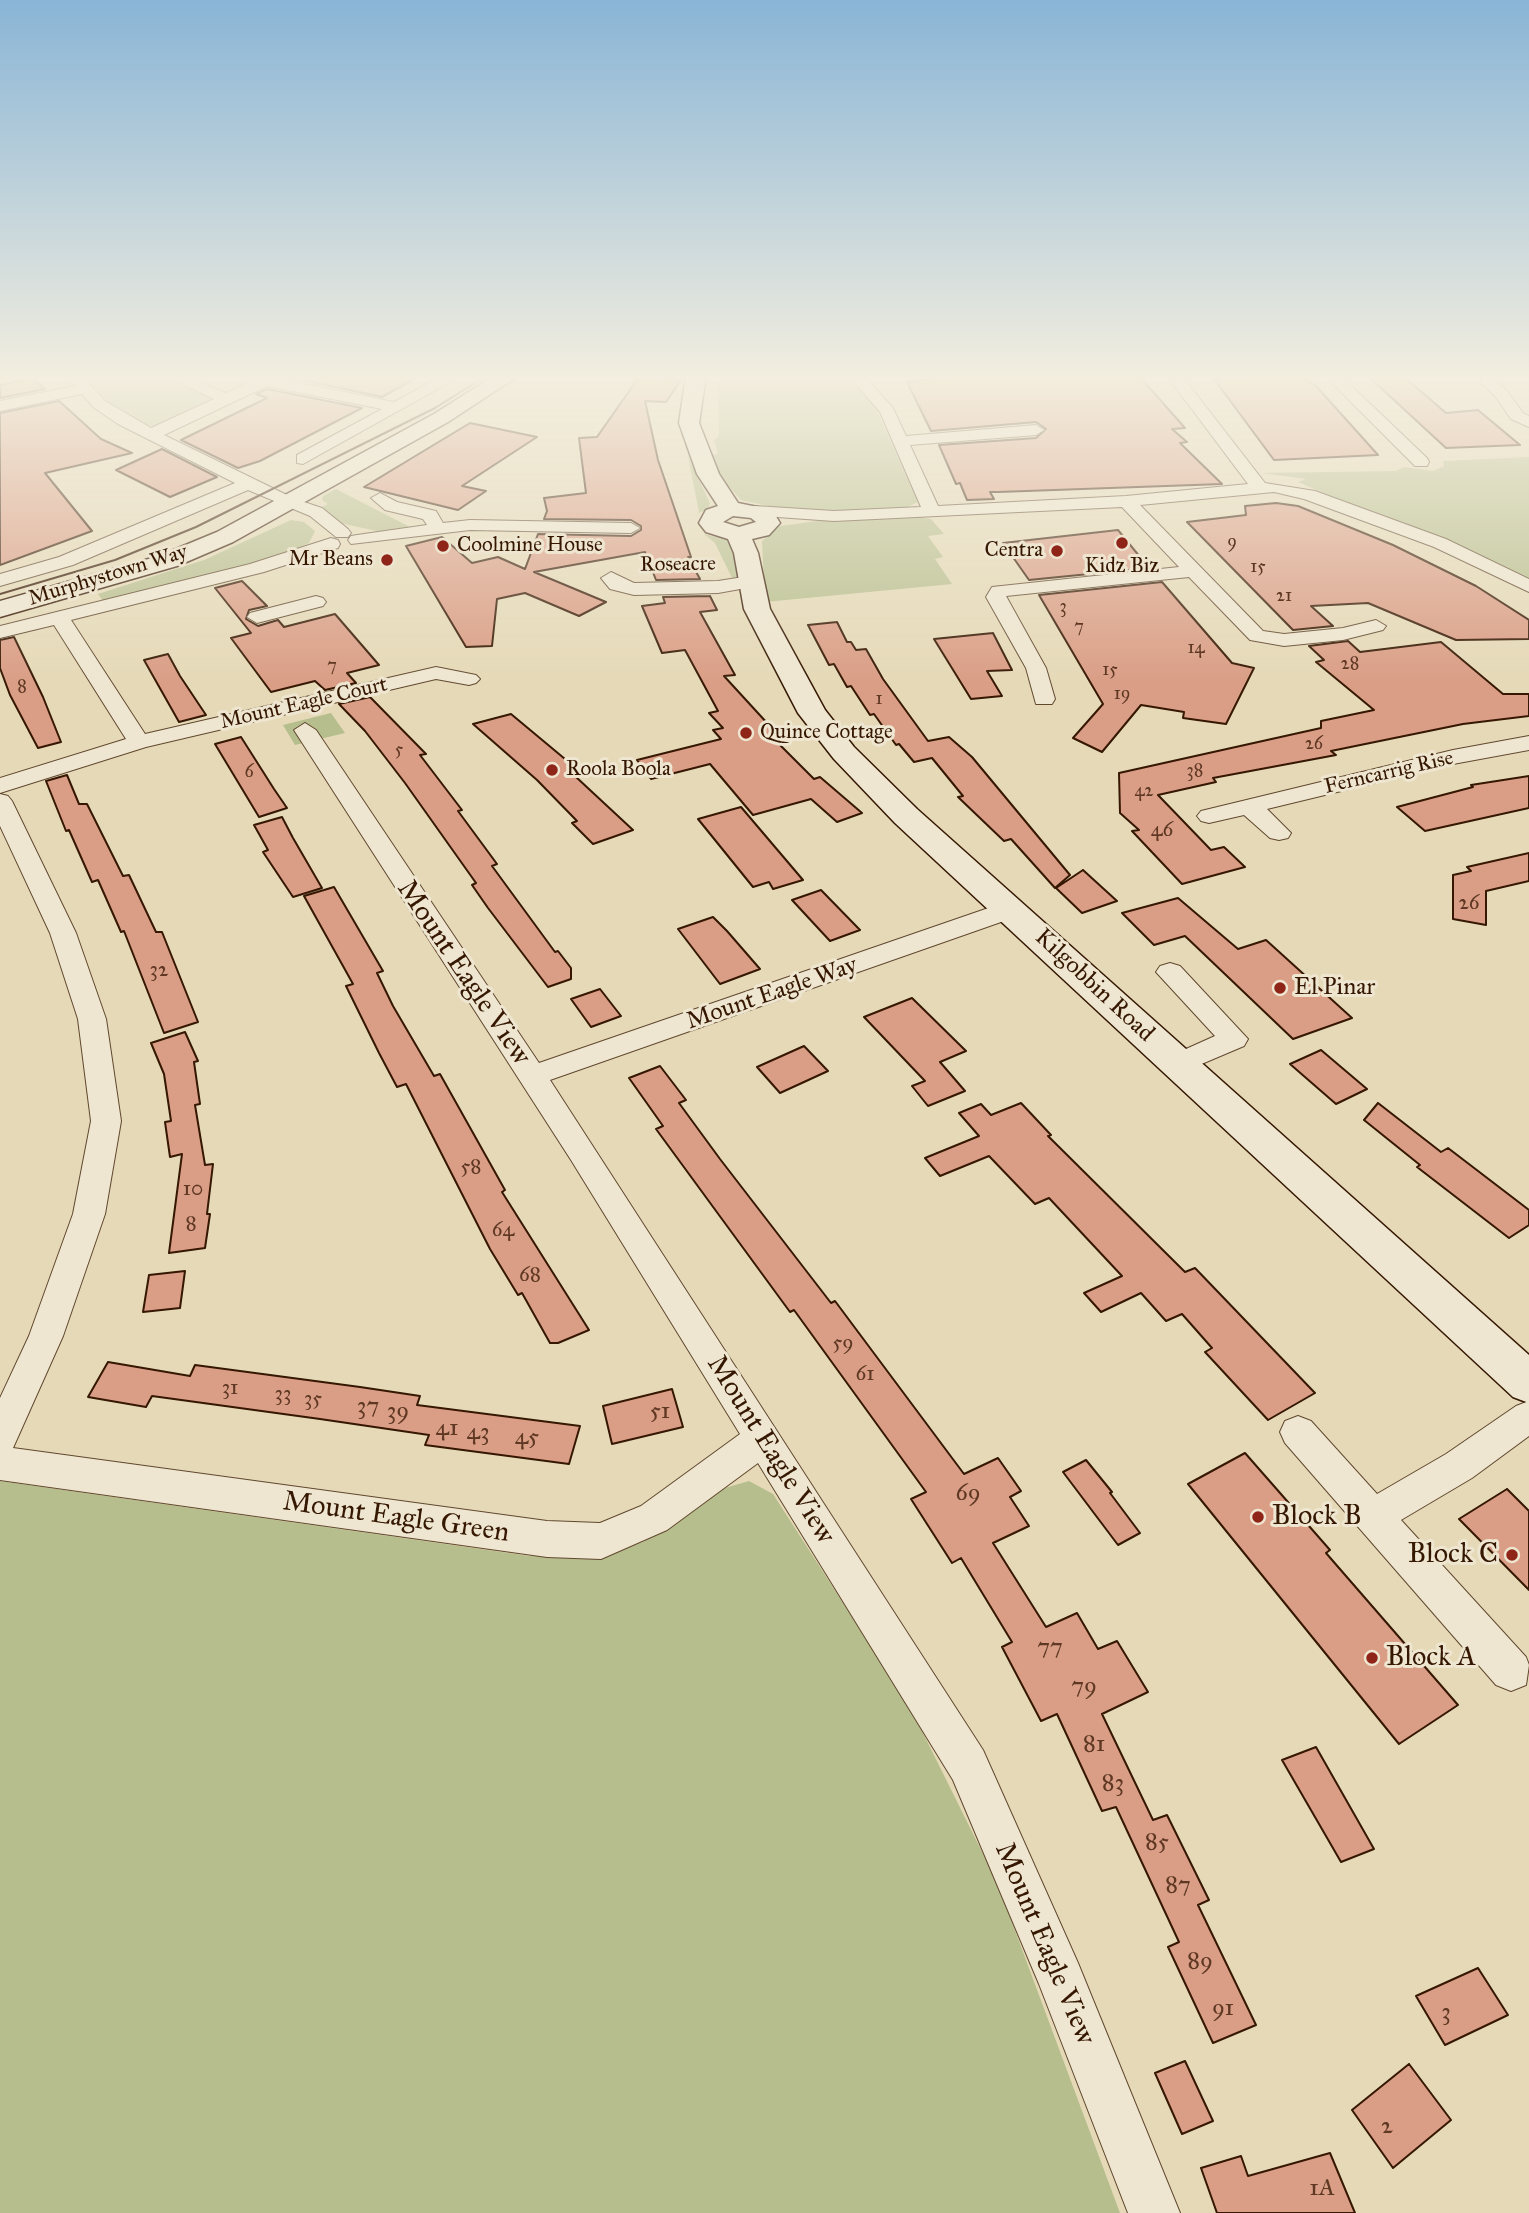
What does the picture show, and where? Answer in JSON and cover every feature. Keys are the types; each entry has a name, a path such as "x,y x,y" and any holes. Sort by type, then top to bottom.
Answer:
{"street":[{"path":"241,479 289,503 316,512 344,539"},
{"name":"Murphystown Way","path":"0,609 168,561 225,537 332,479"},
{"name":"Kilgobbin Road","path":"712,479 747,520 746,553 757,609 812,713 836,743 906,816 1012,909 1529,1383"},
{"path":"918,479 932,512"},
{"path":"1253,479 1259,487"},
{"path":"0,580 66,561 249,483"},
{"path":"747,520 1126,501 1259,487 1286,488 1440,543 1529,586"},
{"path":"380,498 391,506 430,515 438,530"},
{"path":"1126,501 1257,636 1284,640 1343,634 1376,626"},
{"path":"0,632 257,568 344,539 462,526 631,528"},
{"path":"257,568 291,608"},
{"path":"1044,699 1037,668 996,597 999,592 1193,571"},
{"name":"Roseacre","path":"611,578 617,585 634,589 718,587 750,582"},
{"path":"257,617 316,602"},
{"path":"60,618 139,742"},
{"name":"Mount Eagle Court","path":"0,786 139,742 436,673 469,679"},
{"name":"Mount Eagle View","path":"305,730 532,1076 968,1765 1061,1980 1154,2213"},
{"name":"Ferncarrig Rise","path":"1209,816 1452,757 1529,743"},
{"path":"0,801 63,933 92,1019 106,1121 89,1214 46,1336 0,1438"},
{"path":"1250,807 1279,833"},
{"name":"Mount Eagle Way","path":"532,1076 1012,909"},
{"path":"1170,972 1234,1039 1178,1064"},
{"path":"1373,1516 1459,1466 1489,1442 1529,1417"},
{"path":"1298,1432 1511,1671"},
{"name":"Mount Eagle Green","path":"0,1463 547,1539 601,1541 654,1518 763,1438"}],"green space":[{"path":"692,479 699,479 710,503 708,509 697,514 699,512"},
{"path":"722,479 908,479 918,502 905,508 796,512 741,500"},
{"path":"1305,479 1529,479 1529,583 1298,482"},
{"path":"336,489 412,528 381,532 340,523 320,508 328,504 322,500 323,496"},
{"path":"832,519 931,519 944,534 928,536 943,557 935,559 952,584 765,602 762,541 780,526"},
{"path":"291,520 304,522 315,531 309,543 295,550 226,571 103,601 98,594 204,560"},
{"path":"704,534 727,540 733,545 739,577 732,578 715,543"},
{"path":"331,713 345,733 295,745 283,725"},
{"path":"0,1481 530,1556 598,1558 643,1542 725,1488 749,1481 773,1494 910,1707 997,1882 1120,2213 0,2213"}],"building":[{"path":"0,479 50,479 92,531 0,565"},
{"path":"135,479 212,479 170,497"},
{"path":"377,479 472,479 462,486 486,491 458,510 364,487"},
{"path":"584,479 665,479 691,557 688,557 700,579 656,580 645,552 534,572 606,602 579,616 525,593 497,599 492,646 466,647 406,546 442,537 472,563 498,557 525,569 538,534 631,536 641,530 641,526 631,520 544,519 547,511 544,498 586,493"},
{"path":"954,479 1217,479 1222,484 990,492 994,499 967,500 960,483 956,484"},
{"path":"1276,503 1298,506 1393,545 1476,586 1529,620 1529,639 1456,640 1368,603 1311,606 1333,626 1293,630 1187,522 1246,515 1245,506"},
{"path":"1118,530 1149,568 1029,580 1003,543"},
{"path":"242,581 267,606 249,610 246,619 258,626 278,620 284,627 335,614 379,665 347,673 356,683 325,690 315,681 271,692 231,638 251,633 215,588"},
{"path":"1162,582 1232,663 1254,668 1226,724 1183,718 1184,712 1141,705 1102,752 1073,738 1103,704 1039,595"},
{"path":"710,596 717,610 700,612 735,675 724,676 779,736 773,738 814,779 820,777 862,813 837,822 811,799 753,815 710,764 651,779 637,760 721,739 713,730 723,728 709,713 718,711 685,650 662,653 642,606 665,603 663,597"},
{"path":"837,622 847,642 851,642 856,650 866,649 883,679 928,741 949,737 972,757 1070,875 1055,888 1011,839 1004,841 958,797 963,796 932,758 914,762 899,744 896,745 874,714 870,715 851,686 847,687 834,664 829,665 808,625"},
{"path":"993,633 1012,670 987,671 1002,696 971,699 934,639"},
{"path":"14,637 61,742 38,748 10,695 0,668 0,640"},
{"path":"1348,641 1360,652 1441,642 1503,694 1529,694 1529,716 1463,724 1331,751 1336,755 1213,778 1216,782 1158,795 1211,850 1224,847 1245,867 1182,884 1132,831 1139,830 1120,813 1119,773 1321,728 1321,721 1374,710 1316,662 1324,660 1309,646"},
{"path":"168,654 206,715 179,722 144,660"},
{"path":"370,697 426,754 420,755 462,810 458,811 497,864 492,866 555,952 558,951 571,968 571,979 548,987 488,908 472,885 476,883 405,783 365,731 339,704"},
{"path":"511,714 583,774 576,777 633,830 593,844 572,823 577,821 537,780 473,724"},
{"path":"241,737 287,808 259,817 215,744"},
{"path":"67,775 79,804 87,804 123,876 129,875 156,932 162,932 198,1022 164,1033 124,931 121,932 98,880 92,882 69,830 66,831 46,781"},
{"path":"1529,776 1529,808 1425,831 1397,807 1473,787 1471,785"},
{"path":"741,807 803,880 773,889 769,882 753,887 698,819"},
{"path":"282,817 322,888 293,897 263,852 268,850 254,825"},
{"path":"1529,853 1529,881 1486,891 1486,925 1453,919 1453,875 1471,871 1467,867"},
{"path":"1083,870 1117,901 1082,913 1056,888"},
{"path":"334,887 383,971 377,973 393,1006 434,1076 440,1074 505,1190 502,1192 589,1330 558,1343 550,1343 522,1293 518,1295 490,1249 406,1084 397,1087 379,1053 346,986 353,984 304,896"},
{"path":"821,890 860,930 830,941 792,900"},
{"name":"El Pinar","path":"1178,898 1238,949 1266,940 1352,1018 1293,1039 1185,936 1154,945 1122,913"},
{"path":"713,917 760,969 720,984 678,929"},
{"path":"600,989 621,1016 591,1027 571,999"},
{"path":"912,998 966,1051 940,1062 965,1091 928,1106 912,1086 925,1081 864,1017"},
{"path":"185,1032 198,1061 194,1062 200,1104 195,1105 205,1165 213,1164 207,1214 210,1214 205,1248 169,1253 182,1154 170,1157 165,1122 171,1121 164,1074 151,1043"},
{"path":"804,1046 828,1071 780,1093 757,1067"},
{"path":"1321,1050 1367,1089 1336,1104 1290,1064"},
{"path":"660,1066 686,1100 679,1103 720,1159 831,1303 835,1301 964,1474 998,1458 1021,1491 1010,1497 1029,1526 993,1543 1046,1627 1077,1613 1098,1649 1117,1641 1148,1692 1102,1714 1153,1820 1167,1815 1209,1900 1198,1905 1256,2025 1213,2043 1168,1947 1179,1942 1116,1807 1102,1811 1057,1714 1041,1721 1002,1647 1012,1642 961,1558 952,1563 911,1499 926,1492 794,1310 790,1312 656,1129 663,1126 629,1078"},
{"path":"1021,1103 1051,1135 1048,1136 1185,1272 1195,1268 1315,1393 1268,1420 1205,1352 1212,1348 1182,1314 1166,1321 1141,1293 1101,1312 1084,1293 1122,1276 1049,1198 1035,1204 989,1156 940,1176 925,1158 979,1136 959,1113 981,1104 991,1115"},
{"path":"1378,1103 1441,1152 1448,1148 1529,1210 1529,1225 1509,1238 1417,1167 1420,1165 1364,1120"},
{"path":"185,1271 180,1308 143,1312 149,1275"},
{"path":"108,1362 190,1376 195,1365 360,1387 420,1396 417,1405 580,1426 569,1464 425,1445 429,1435 320,1419 152,1396 146,1407 88,1397"},
{"path":"672,1389 683,1427 612,1444 603,1406"},
{"path":"1245,1453 1330,1550 1326,1553 1458,1705 1399,1744 1188,1484"},
{"path":"1086,1460 1140,1533 1118,1545 1063,1472"},
{"name":"Block C","path":"1507,1489 1529,1511 1529,1590 1459,1519"},
{"path":"1316,1747 1374,1849 1341,1862 1282,1760"},
{"path":"1478,1968 1508,2015 1445,2045 1416,1996"},
{"path":"1185,2061 1213,2121 1182,2134 1155,2073"},
{"path":"1409,2064 1451,2120 1393,2168 1352,2110"},
{"path":"1330,2153 1355,2213 1217,2213 1201,2168 1241,2156 1248,2176"}],"tram line":[{"path":"0,594 115,560 196,527 292,479"}],"place":[{"name":"Kidz Biz","path":"1122,543"},
{"name":"Coolmine House","path":"443,546"},
{"name":"Centra","path":"1057,551"},
{"name":"Mr Beans","path":"387,560"},
{"name":"Quince Cottage","path":"746,733"},
{"name":"Roola Boola","path":"552,770"},
{"name":"El Pinar","path":"1280,988"},
{"name":"Block B","path":"1258,1517"},
{"name":"Block C","path":"1512,1555"},
{"name":"Block A","path":"1372,1658"}]}
